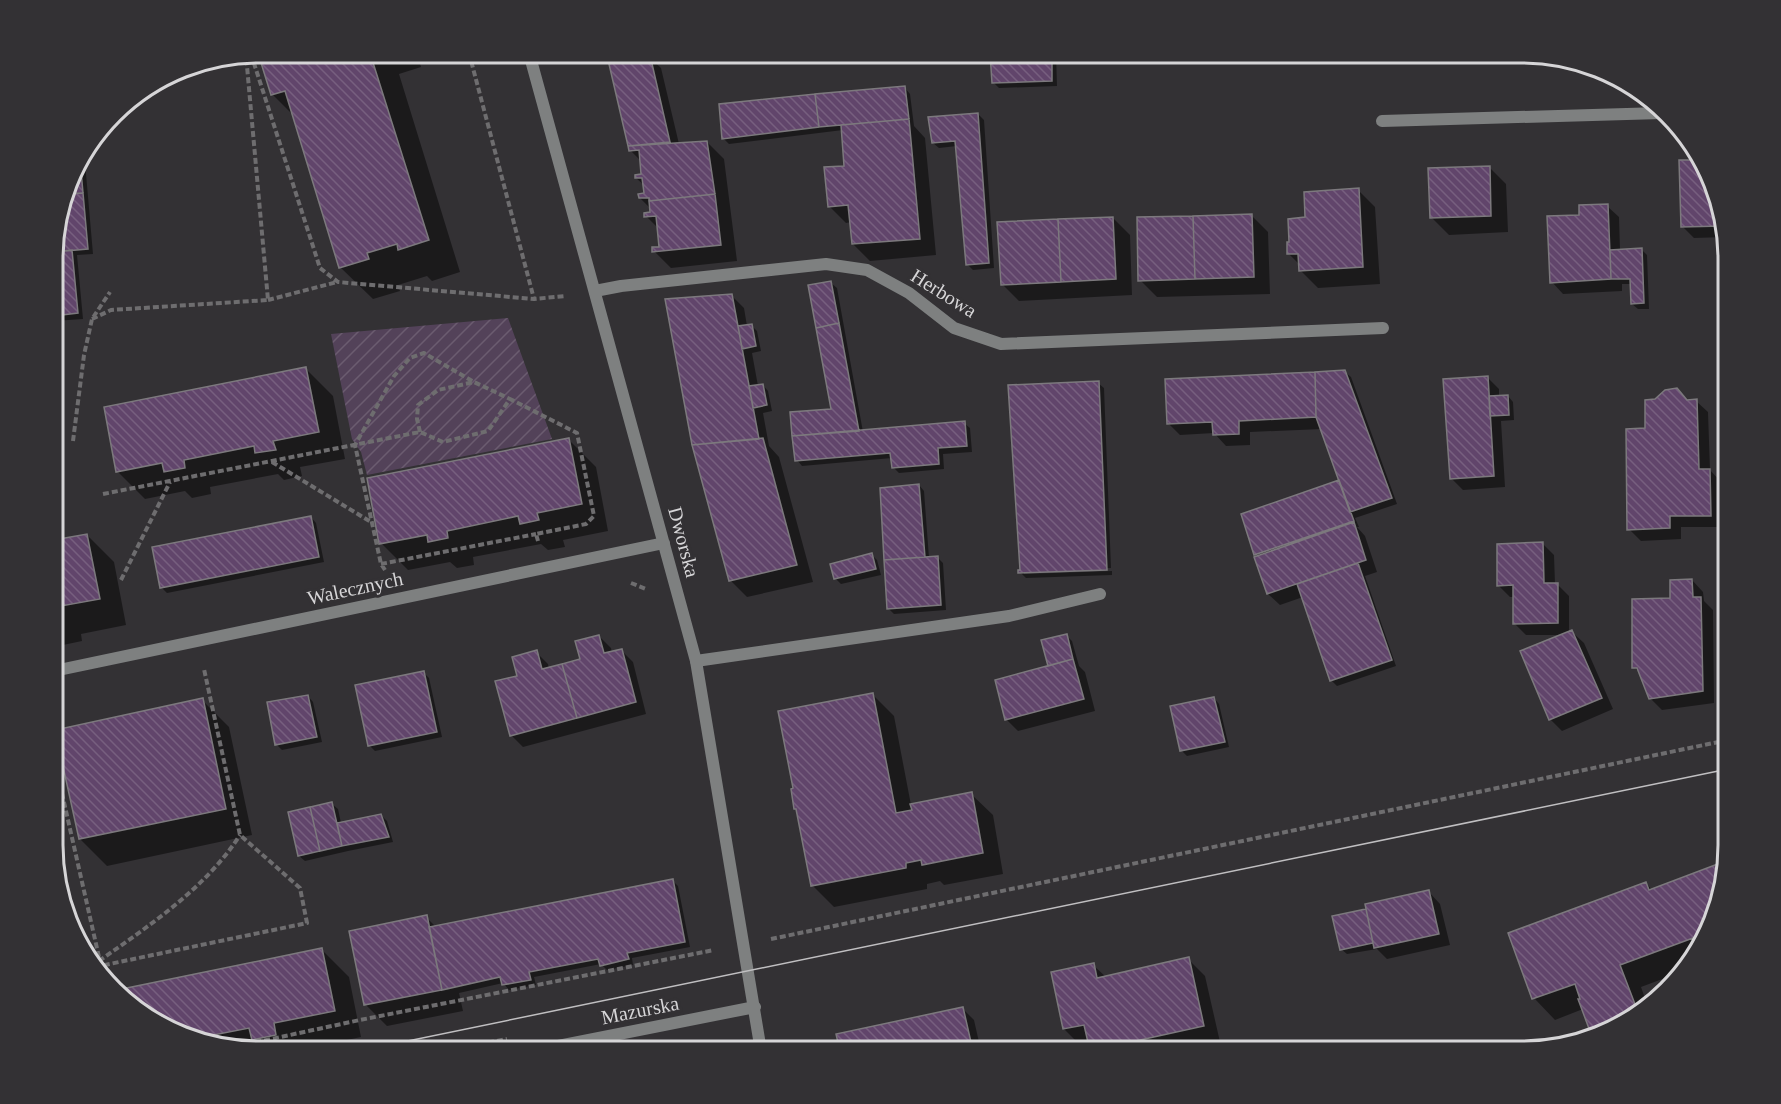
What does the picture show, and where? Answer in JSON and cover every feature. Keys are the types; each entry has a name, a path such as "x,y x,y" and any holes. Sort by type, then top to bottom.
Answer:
{"street":[{"name":"Dworska","path":"532,63 696,661 760,1041"},
{"path":"1382,121 1653,113"},
{"name":"Herbowa","path":"595,291 621,286 826,264 867,270 909,292 954,328 1001,344 1383,328"},
{"name":"Walecznych","path":"63,669 664,543"},
{"path":"696,661 1009,616 1100,594"},
{"name":"Mazurska","path":"583,1041 755,1007"}],"path":[{"path":"253,63 320,268 338,282"},
{"path":"472,63 534,299"},
{"path":"247,64 268,300"},
{"path":"92,319 111,310 268,300 338,282 534,299 572,295"},
{"path":"72,441 84,355 92,319 110,292"},
{"path":"381,564 586,524 594,516 577,433 474,382 424,353 410,358 394,376 355,445 381,564 386,572"},
{"path":"420,432 417,419 418,405 438,390 474,382"},
{"path":"103,494 420,432 443,442 488,431 510,399"},
{"path":"272,462 372,522"},
{"path":"121,580 171,481"},
{"path":"536,534 539,543"},
{"path":"102,963 308,923 300,888 240,835 198,640"},
{"path":"770,939 1718,742"},
{"path":"63,798 99,958"},
{"path":"102,962 184,897 228,854 240,835"},
{"path":"262,1041 716,950"}],"shaded area":[{"path":"508,318 552,439 367,475 361,452 352,439 331,334"}],"building":[{"path":"261,63 373,63 429,240 398,250 397,244 367,253 369,259 339,268 285,91 271,95"},
{"path":"652,63 670,142 628,146 609,64"},
{"path":"991,63 1052,63 1052,81 992,83"},
{"path":"905,86 909,119 819,127 815,94"},
{"path":"815,94 819,127 722,139 719,104"},
{"path":"978,113 989,263 966,265 955,141 932,143 928,117"},
{"path":"909,119 920,239 852,244 848,205 828,207 824,167 844,166 841,125"},
{"path":"707,141 715,194 649,201 649,198 639,198 638,194 644,193 642,178 635,178 635,175 641,174 639,150 629,151 628,146"},
{"path":"1679,160 1691,160 1708,196 1715,226 1681,227"},
{"path":"1490,166 1491,216 1430,218 1428,168"},
{"path":"81,176 83,193 74,194"},
{"path":"1359,188 1363,267 1299,271 1298,254 1287,254 1288,219 1305,217 1304,192"},
{"path":"83,193 88,249 64,251 65,233 74,194"},
{"path":"715,194 721,245 652,252 652,247 659,247 656,216 644,217 644,213 650,212 649,201"},
{"path":"1608,204 1611,279 1550,283 1547,216 1579,215 1579,205"},
{"path":"1252,214 1254,277 1195,279 1193,216"},
{"path":"1193,216 1195,279 1138,281 1137,217"},
{"path":"1113,217 1116,279 1061,282 1058,219"},
{"path":"1058,219 1061,282 1001,285 997,222"},
{"path":"1642,248 1644,303 1631,304 1630,279 1611,279 1610,250"},
{"path":"72,250 78,313 63,315 63,259 64,251"},
{"path":"831,281 839,323 816,328 808,285"},
{"path":"732,294 759,439 692,445 665,299"},
{"path":"839,323 859,431 792,436 790,412 831,409 816,328"},
{"path":"752,324 756,346 742,349 738,326"},
{"path":"306,367 319,432 273,441 276,450 255,453 254,446 184,460 185,468 164,472 162,463 116,472 104,407"},
{"path":"1345,370 1392,498 1350,512 1316,417 1315,372"},
{"path":"1315,372 1316,417 1239,421 1239,434 1213,435 1212,422 1167,424 1165,379"},
{"path":"1488,376 1494,476 1450,479 1443,379"},
{"path":"1099,381 1107,570 1018,573 1020,570 1008,385"},
{"path":"763,384 767,405 753,408 749,386"},
{"path":"1677,388 1687,400 1697,399 1699,469 1710,469 1711,516 1670,516 1670,528 1627,530 1626,429 1645,428 1645,400 1655,399 1665,390"},
{"path":"1508,395 1509,415 1490,416 1489,396"},
{"path":"965,421 967,446 938,448 939,464 892,468 890,453 795,461 792,436"},
{"path":"569,438 582,504 537,513 539,520 520,524 518,516 447,531 448,538 428,542 427,535 379,544 367,478"},
{"path":"763,438 797,565 729,581 692,445"},
{"path":"1339,480 1354,521 1254,555 1241,514"},
{"path":"919,484 925,557 884,560 880,488"},
{"path":"311,516 319,557 160,588 152,547"},
{"path":"1354,522 1366,560 1267,594 1254,557"},
{"path":"87,534 100,599 63,606 63,538"},
{"path":"1543,542 1544,583 1558,583 1558,623 1513,624 1513,585 1497,586 1497,544"},
{"path":"872,553 876,569 834,579 830,564"},
{"path":"938,556 941,605 887,609 884,560"},
{"path":"1358,563 1392,660 1330,681 1297,584"},
{"path":"1692,579 1693,597 1701,597 1703,691 1649,699 1637,668 1632,668 1632,599 1670,598 1670,580"},
{"path":"1572,630 1602,698 1549,720 1520,651"},
{"path":"1067,634 1073,659 1048,666 1041,640"},
{"path":"599,635 604,653 622,649 636,702 577,718 562,664 580,659 575,641"},
{"path":"537,650 542,669 562,664 577,718 510,736 495,681 517,676 512,657"},
{"path":"1073,659 1084,699 1005,720 995,680"},
{"path":"424,671 437,732 368,746 355,685"},
{"path":"873,693 896,813 912,810 910,804 972,792 983,853 922,865 921,860 906,863 906,868 811,886 796,809 794,809 791,789 793,788 778,711"},
{"path":"308,695 317,737 275,745 267,702"},
{"path":"1214,697 1225,742 1180,751 1170,706"},
{"path":"203,698 226,809 79,839 63,766 63,728"},
{"path":"332,802 342,846 320,851 310,807"},
{"path":"310,807 320,851 298,856 288,812"},
{"path":"381,814 389,837 342,846 337,823"},
{"path":"1717,864 1708,908 1694,940 1693,938 1620,965 1635,1005 1620,1015 1589,1029 1575,984 1532,999 1508,933 1646,882 1649,890"},
{"path":"673,879 685,942 627,953 629,959 600,966 598,959 529,972 531,980 502,985 500,977 442,990 429,927"},
{"path":"1429,890 1439,934 1374,948 1365,904"},
{"path":"1366,909 1373,943 1340,950 1332,916"},
{"path":"427,915 442,990 364,1005 349,931"},
{"path":"322,948 335,1011 274,1023 276,1035 252,1040 249,1028 213,1035 184,1026 161,1015 125,988"},
{"path":"1189,957 1204,1026 1136,1041 1088,1041 1084,1025 1063,1029 1051,972 1094,963 1097,978"},
{"path":"963,1007 971,1041 838,1041 836,1034"}],"tram line":[{"path":"408,1041 1718,771"}]}
